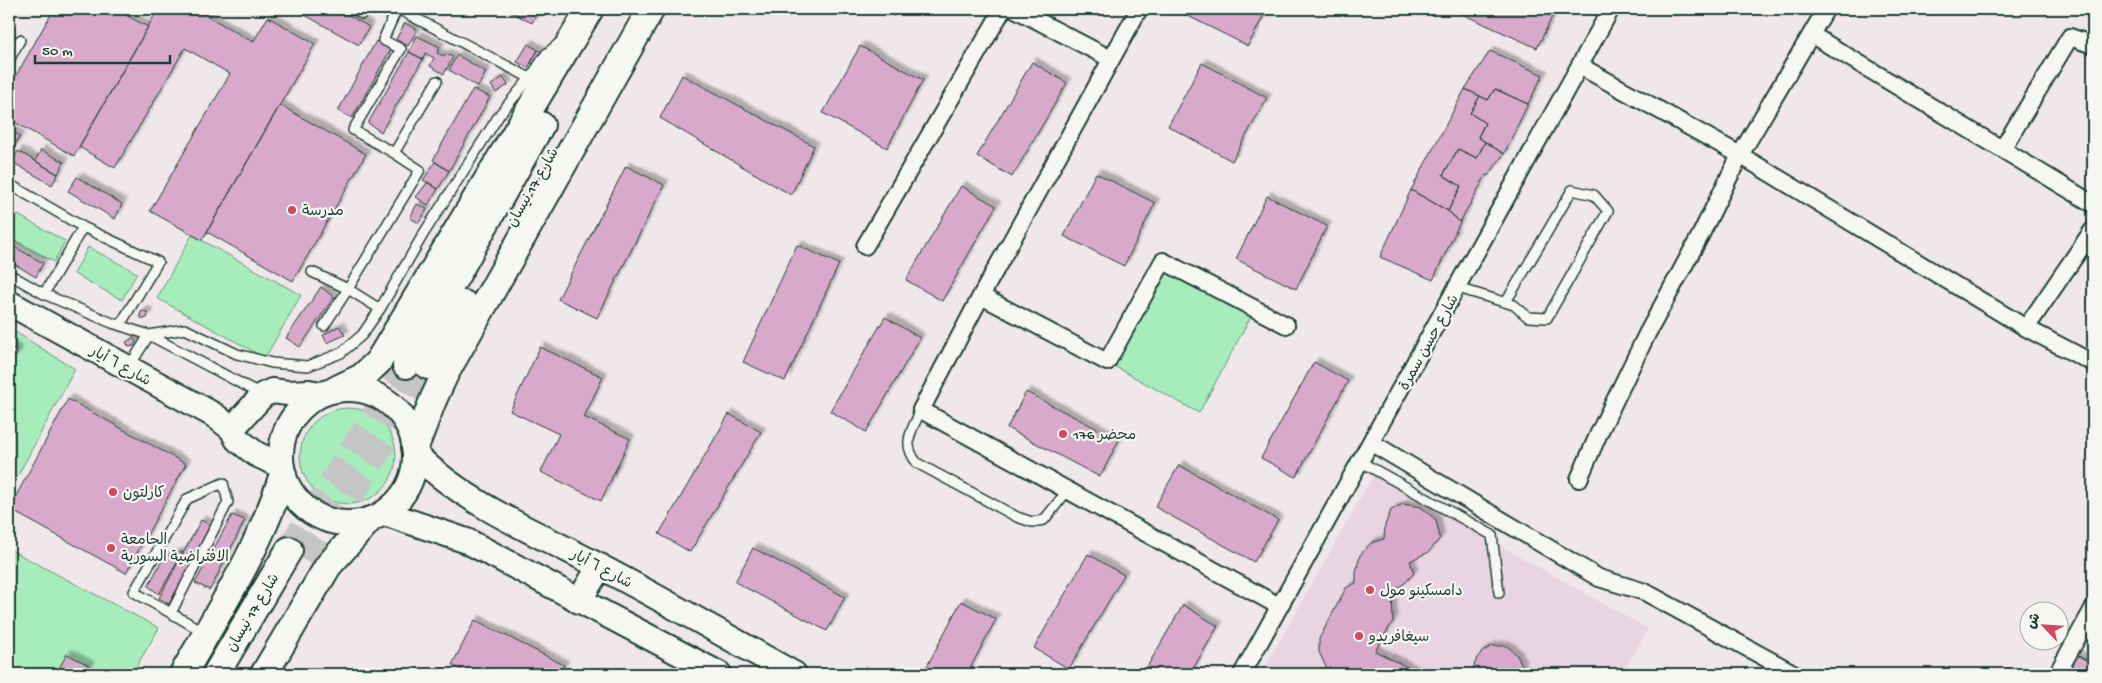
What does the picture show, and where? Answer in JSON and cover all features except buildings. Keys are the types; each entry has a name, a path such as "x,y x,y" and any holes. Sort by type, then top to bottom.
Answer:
{"main road":[{"name":"شارع 17 نيسان","path":"595,10 417,365 636,9"},
{"path":"264,674 328,566 376,517 401,498 412,478 415,451 433,400 445,374 651,9"},
{"path":"595,10 378,362 362,377 304,405 291,420 283,438 282,470 290,491 301,505 316,516 333,522 350,524 376,517 466,541 719,674"},
{"name":"شارع ٦ أيار","path":"9,303 128,370 214,415 232,429 237,439 256,454 282,470"},
{"path":"232,429 263,395 272,391 288,393 329,392 352,388 368,391 382,397 394,406 408,425 415,451"},
{"name":"شارع ٦ أيار","path":"415,451 438,476 460,492 600,566 794,674"},
{"path":"183,674 262,534 273,506 282,470"},
{"name":"شارع 17 نيسان","path":"216,674 289,550"},
{"name":"شارع 17 نيسان","path":"248,674 311,564"},
{"path":"580,601 600,566"}],"street":[{"path":"865,246 1003,9"},
{"path":"1015,9 1111,59"},
{"path":"1139,9 981,296 921,410 1279,606"},
{"name":"شارع حسن سمرة","path":"1242,674 1372,444 1611,9"},
{"path":"1579,479 1598,433 1740,155 1826,9"},
{"path":"1812,34 2093,204"},
{"path":"2003,148 2070,36 2093,45"},
{"path":"1580,66 1740,155 2026,328 2093,363"},
{"path":"2026,328 2093,230"},
{"path":"981,296 1107,362 1163,261 1286,325"},
{"path":"1372,444 1599,578 1645,592 1795,674"},
{"path":"2057,674 2089,630 2093,609"}],"lane":[{"path":"354,9 362,14 366,9"},
{"path":"324,326 420,170 353,130 401,50 383,40 398,9 530,78"},
{"path":"128,370 149,335 185,328 237,354 272,363 308,366 341,353 362,335 380,310 424,233 500,114 530,78 546,54 595,10"},
{"path":"9,60 20,40"},
{"path":"394,153 437,81"},
{"path":"9,184 83,227 158,262 120,325"},
{"path":"1458,288 1514,305 1528,317 1548,318 1608,211 1594,195 1572,190 1506,302"},
{"path":"44,294 83,227"},
{"path":"312,272 348,289 380,310"},
{"path":"9,274 44,294 149,335 263,395"},
{"path":"921,410 909,435 908,446 910,454 917,463 1017,517 1032,522 1044,520 1068,490"},
{"path":"1361,462 1492,536 1500,593"},
{"path":"171,613 228,502 223,483 187,499 134,592 171,613 207,633"}],"shaded area":[{"path":"1374,474 1648,629 1622,674 1261,674"}],"green space":[{"path":"9,210 65,241 54,262 9,238"},
{"path":"192,235 301,295 265,358 157,298"},
{"path":"88,247 137,273 122,300 74,274"},
{"path":"1163,261 1255,309 1199,413 1107,362"},
{"path":"9,328 75,369 9,492"},
{"path":"348,408 366,411 382,422 393,438 396,456 393,474 382,490 366,501 348,504 330,501 314,490 303,474 300,456 303,438 314,422 330,411"},
{"path":"9,549 159,628 132,674 9,674"}],"tunnel":[{"path":"289,550 406,365"},
{"path":"311,564 428,366"}],"place":[{"name":"مدرسة","path":"292,210"},
{"name":"محضر 176","path":"1063,434"},
{"name":"كارلتون","path":"113,492"},
{"name":"الحامعة الافتراضية السورية","path":"111,548"},
{"name":"دامسكينو مول","path":"1370,590"},
{"name":"سيغافريدو","path":"1359,636"}]}
